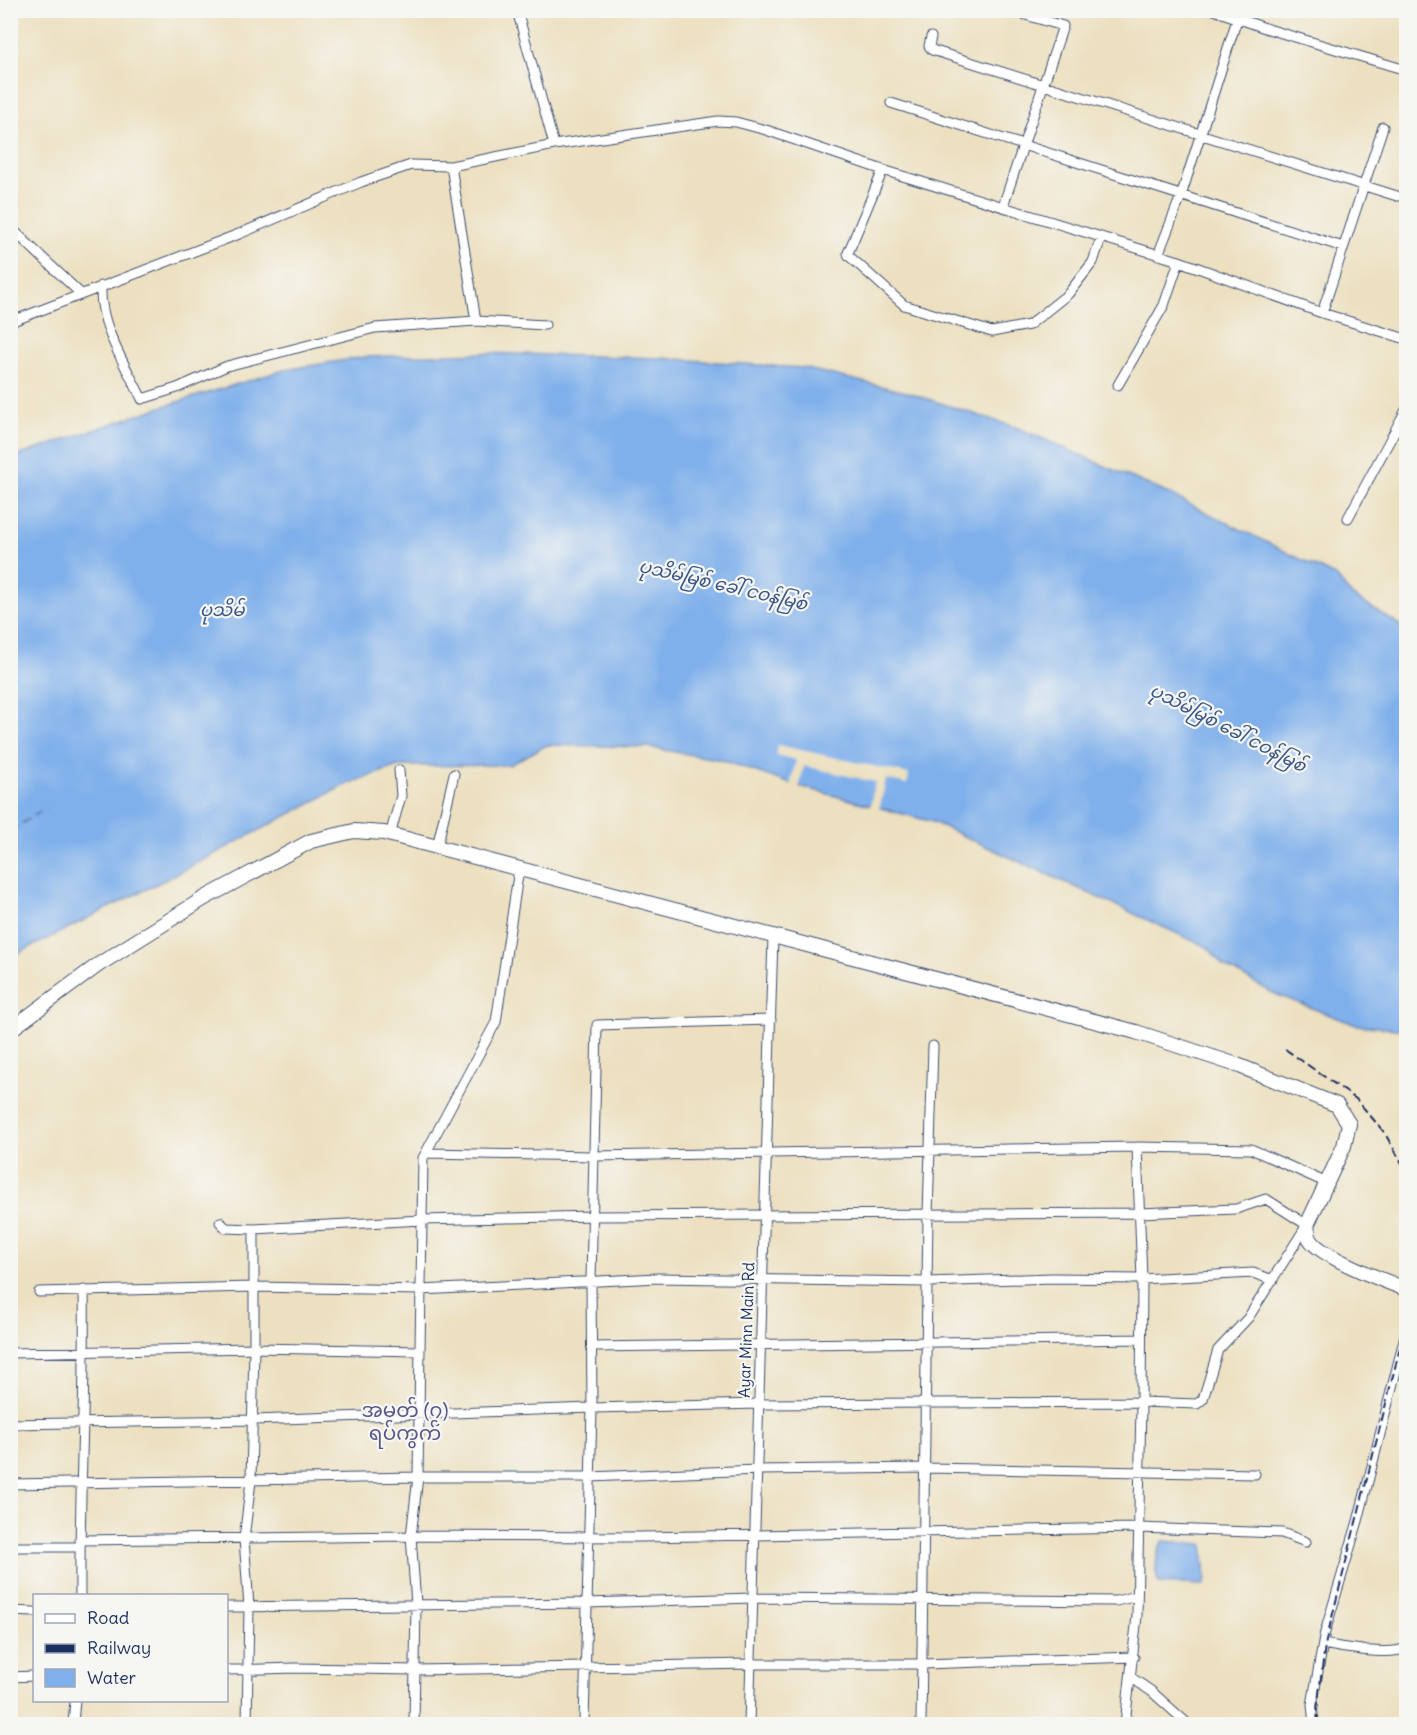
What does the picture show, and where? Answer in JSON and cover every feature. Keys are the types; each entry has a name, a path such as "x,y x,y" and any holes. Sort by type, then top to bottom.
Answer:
{"street":[{"path":"517,10 554,145"},
{"path":"1003,206 1063,26 1009,10"},
{"path":"1214,10 1239,14 1268,29 1407,70"},
{"path":"1158,255 1181,196 1239,14"},
{"path":"931,37 929,46 932,50 1398,196"},
{"path":"891,104 1343,247"},
{"path":"10,322 239,234 361,182 411,165 451,166 554,145 717,121 766,130 883,170 1179,261 1322,313 1407,339"},
{"path":"1322,313 1383,127"},
{"path":"451,166 476,321"},
{"path":"883,170 848,253 904,305 992,332 1029,325 1068,294 1093,262 1101,238"},
{"path":"10,227 81,294"},
{"path":"1118,386 1164,305 1179,261"},
{"path":"101,286 102,309 115,345 142,399 177,388 227,366 375,328 476,321 545,325"},
{"path":"1348,518 1407,410"},
{"path":"390,835 401,796 399,770"},
{"path":"437,847 454,774"},
{"path":"10,1030 98,965 203,899 311,841 354,831 390,835 437,847 1136,1032 1238,1065 1337,1105 1349,1124 1344,1146 1307,1225 1248,1317 1218,1350 1203,1399 1197,1404 1141,1402 759,1404 253,1420 10,1424"},
{"path":"414,1725 416,1604 411,1536 418,1477 423,1158 496,1022 519,869"},
{"name":"Ayar Minn Main Rd","path":"750,1725 773,937"},
{"path":"584,1725 592,1408 591,1280 597,1025 771,1020"},
{"path":"921,1725 928,1215 933,1046"},
{"path":"426,1153 593,1156 1137,1147 1251,1149 1327,1183"},
{"path":"1125,1725 1134,1657 1137,1596 1142,1279 1137,1147"},
{"path":"220,1222 226,1228 254,1229 422,1220 593,1215 1139,1213 1236,1209 1266,1199 1307,1225 1310,1239 1321,1250 1374,1277 1407,1289"},
{"path":"247,1725 249,1607 244,1539 251,1481 253,1420 254,1229"},
{"path":"39,1292 254,1287 421,1290 658,1278 928,1282 1052,1278 1142,1279 1253,1273 1273,1280"},
{"path":"80,1594 80,1484 85,1352 84,1290"},
{"path":"1314,1725 1311,1705 1323,1644 1358,1521 1407,1332"},
{"path":"592,1347 1141,1339"},
{"path":"10,1353 254,1348 420,1351"},
{"path":"10,1484 418,1477 590,1477 757,1470 926,1468 1255,1474"},
{"path":"10,1547 411,1536 589,1536 1138,1528 1282,1533 1306,1542"},
{"path":"228,1607 587,1603 753,1598 1116,1601 1137,1596"},
{"path":"10,1611 33,1612"},
{"path":"1323,1644 1378,1651 1407,1648"},
{"path":"228,1670 923,1664 1134,1657"},
{"path":"10,1677 33,1676"},
{"path":"1132,1678 1151,1691 1188,1725"},
{"path":"73,1725 75,1702"}],"water":[{"name":"ပုသိမ်","path":"483,353 661,358 803,368 906,392 1018,428 1169,494 1337,577 1351,595 1406,629 1406,1030 1356,1025 1275,994 1222,965 1209,948 933,822 791,784 722,760 647,747 547,745 509,765 398,766 345,785 180,872 11,957 11,458 161,407 284,370 364,357"},
{"path":"1163,1541 1203,1544 1206,1579 1204,1585 1159,1583 1156,1562"}],"pier":[{"path":"778,745 909,774 907,784 886,779 879,810 870,808 875,782 804,766 799,789 790,787 796,760 776,755"}],"ferry route":[{"path":"10,831 46,808"}],"railway":[{"path":"1285,1049 1356,1099 1384,1132 1406,1170"},
{"path":"1318,1724 1317,1710 1325,1645 1406,1324"}],"district":[{"name":"အမှတ် (၇) ရပ်ကွက်","path":"405,1422"}],"water label":[{"name":"ပုသိမ်မြစ် ခေါ် ငဝန်မြစ်","path":"723,585"},
{"name":"ပုသိမ်မြစ် ခေါ် ငဝန်မြစ်","path":"1228,728"}]}
